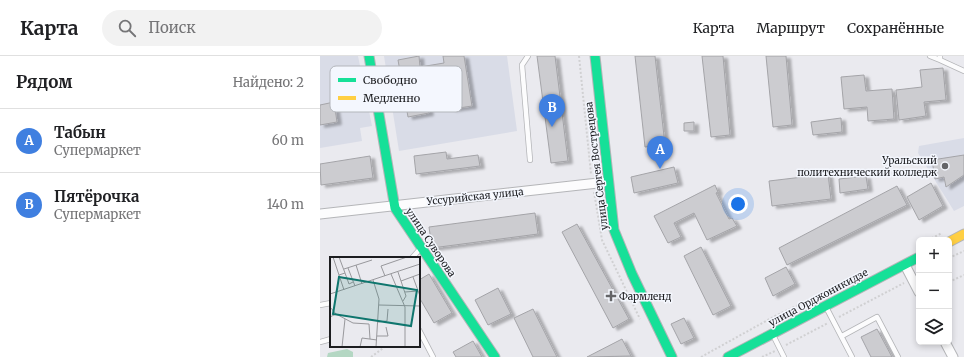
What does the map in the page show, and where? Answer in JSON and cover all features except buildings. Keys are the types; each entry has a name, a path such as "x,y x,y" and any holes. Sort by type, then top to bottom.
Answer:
{"street":[{"name":"улица Суворова","path":"369,56 371,66"},
{"name":"улица Сергея Вострецова","path":"594,56 607,182 614,230 672,357"},
{"name":"улица Суворова","path":"378,112 394,205 421,248 495,357"},
{"name":"Уссурийская улица","path":"320,214 607,182"},
{"path":"952,240 964,234"},
{"name":"улица Орджоникидзе","path":"728,357 916,259"},
{"path":"905,265 916,286"},
{"path":"947,345 953,357"}],"lane":[{"path":"528,56 522,65 530,160"},
{"path":"930,56 940,58 964,71"},
{"path":"413,257 421,248"},
{"path":"320,305 330,303"},
{"path":"826,306 852,357"},
{"path":"842,336 877,317 898,357"},
{"path":"420,332 433,357"},
{"path":"772,334 784,357"},
{"path":"320,342 330,339"}],"path":[{"path":"952,257 964,251"},
{"path":"952,281 964,275"},
{"path":"701,357 775,316 838,286"},
{"path":"371,357 385,347"}],"shaded area":[{"path":"320,56 358,56 360,66 330,66 330,112 369,112 372,126 360,128 362,141 320,148"},
{"path":"384,56 507,56 517,131 399,151 393,112 462,112 462,66 386,66"},
{"name":"Уральский политехнический колледж","path":"964,138 964,206 954,211 918,153 919,146"}],"green space":[{"path":"347,349 353,352 353,357 327,357 328,353"}],"traffic: fast":[{"path":"369,56 371,66"},
{"path":"595,56 614,230 632,274 672,357"},
{"path":"379,112 395,208 495,357"},
{"path":"728,357 916,259"}],"traffic: slow":[{"path":"952,240 964,234"}],"place":[{"name":"Пятёрочка","path":"552,127"},
{"name":"Уральский политехнический колледж","path":"945,166"},
{"name":"Табын","path":"660,169"},
{"name":"Фармленд","path":"611,296"}]}
